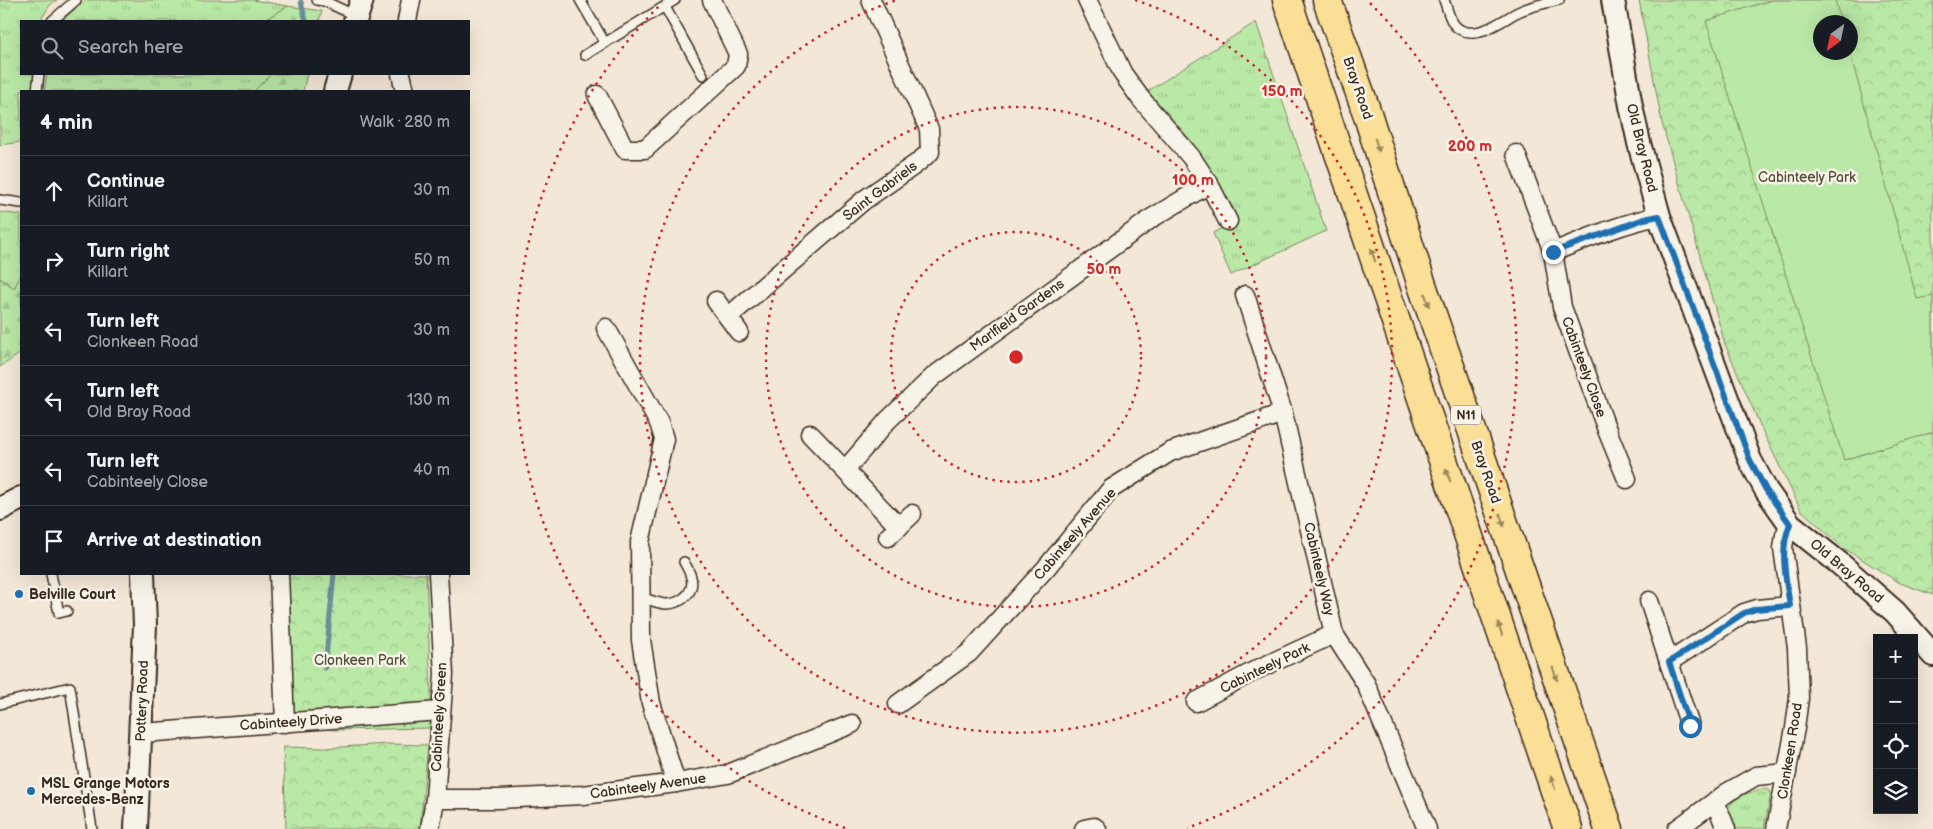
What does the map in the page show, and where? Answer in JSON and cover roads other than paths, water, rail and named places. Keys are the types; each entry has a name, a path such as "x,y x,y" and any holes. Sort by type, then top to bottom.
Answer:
{"highway":[{"name":"N11","path":"1287,0 1568,829"},
{"name":"Bray Road","path":"1327,0 1366,110 1421,282 1609,829"}],"street":[{"path":"407,20 411,0"},
{"path":"597,95 625,150 644,149 736,66 738,54 712,0"},
{"name":"Saint Gabriels","path":"728,317 864,200 930,152 928,129 871,0"},
{"path":"1087,0 1123,74 1141,100 1191,157 1209,184 1228,221"},
{"name":"Old Bray Road","path":"1613,0 1631,106 1659,216 1750,460 1766,490 1790,524 1839,563 1895,612 1933,655"},
{"path":"335,90 340,75"},
{"path":"401,75 405,90"},
{"name":"Cabinteely Close","path":"1516,154 1553,252 1562,307 1607,430 1627,478"},
{"name":"Marlfield Gardens","path":"845,470 888,420 934,376 1152,218 1209,184"},
{"path":"1553,252 1602,233 1659,216"},
{"name":"Cabinteely Way","path":"1245,295 1283,413 1334,634 1366,684 1427,829"},
{"path":"716,300 739,332"},
{"path":"606,328 659,423 664,439 640,542 641,640 651,704 676,783"},
{"name":"Cabinteely Avenue","path":"898,704 969,653 1046,568 1111,489 1170,452 1283,413"},
{"path":"810,434 845,470 894,532 912,514"},
{"path":"0,509 20,499"},
{"name":"Clonkeen Road","path":"1776,829 1799,698 1797,648 1783,548 1790,524"},
{"name":"Pottery Road","path":"136,829 142,733 145,625 143,575"},
{"path":"279,575 285,723"},
{"name":"Cabinteely Green","path":"430,829 435,800 444,674 438,575"},
{"path":"1649,601 1690,726"},
{"path":"1669,662 1744,613 1756,609 1790,606"},
{"name":"Cabinteely Park","path":"1196,702 1258,669 1334,634"},
{"name":"Cabinteely Drive","path":"142,733 440,712"},
{"name":"Cabinteely Avenue","path":"435,800 583,795 728,774 852,724"},
{"path":"1677,829 1715,801 1756,776 1787,773"},
{"path":"1715,801 1726,829"},
{"path":"1084,829 1094,827 1097,829"}],"lane":[{"path":"53,20 76,0"},
{"path":"317,0 358,13"},
{"path":"580,0 605,43"},
{"path":"584,55 675,0"},
{"path":"1444,0 1453,23 1461,31 1481,32 1500,24 1519,11 1559,0"},
{"path":"665,7 703,75"},
{"path":"37,90 38,75"},
{"path":"0,200 20,203"},
{"path":"640,597 667,604 681,600 691,592 693,586 692,576 684,562"},
{"path":"52,575 59,613 67,611"},
{"path":"0,704 70,687 92,829"}],"waterway":[{"path":"301,2 306,20"},
{"path":"325,668 334,575"}],"place":[{"name":"Belville Court","path":"19,594"},
{"name":"MSL Grange Motors Mercedes-Benz","path":"31,791"}],"park label":[{"name":"Clonkeen Park","path":"360,660"}]}
